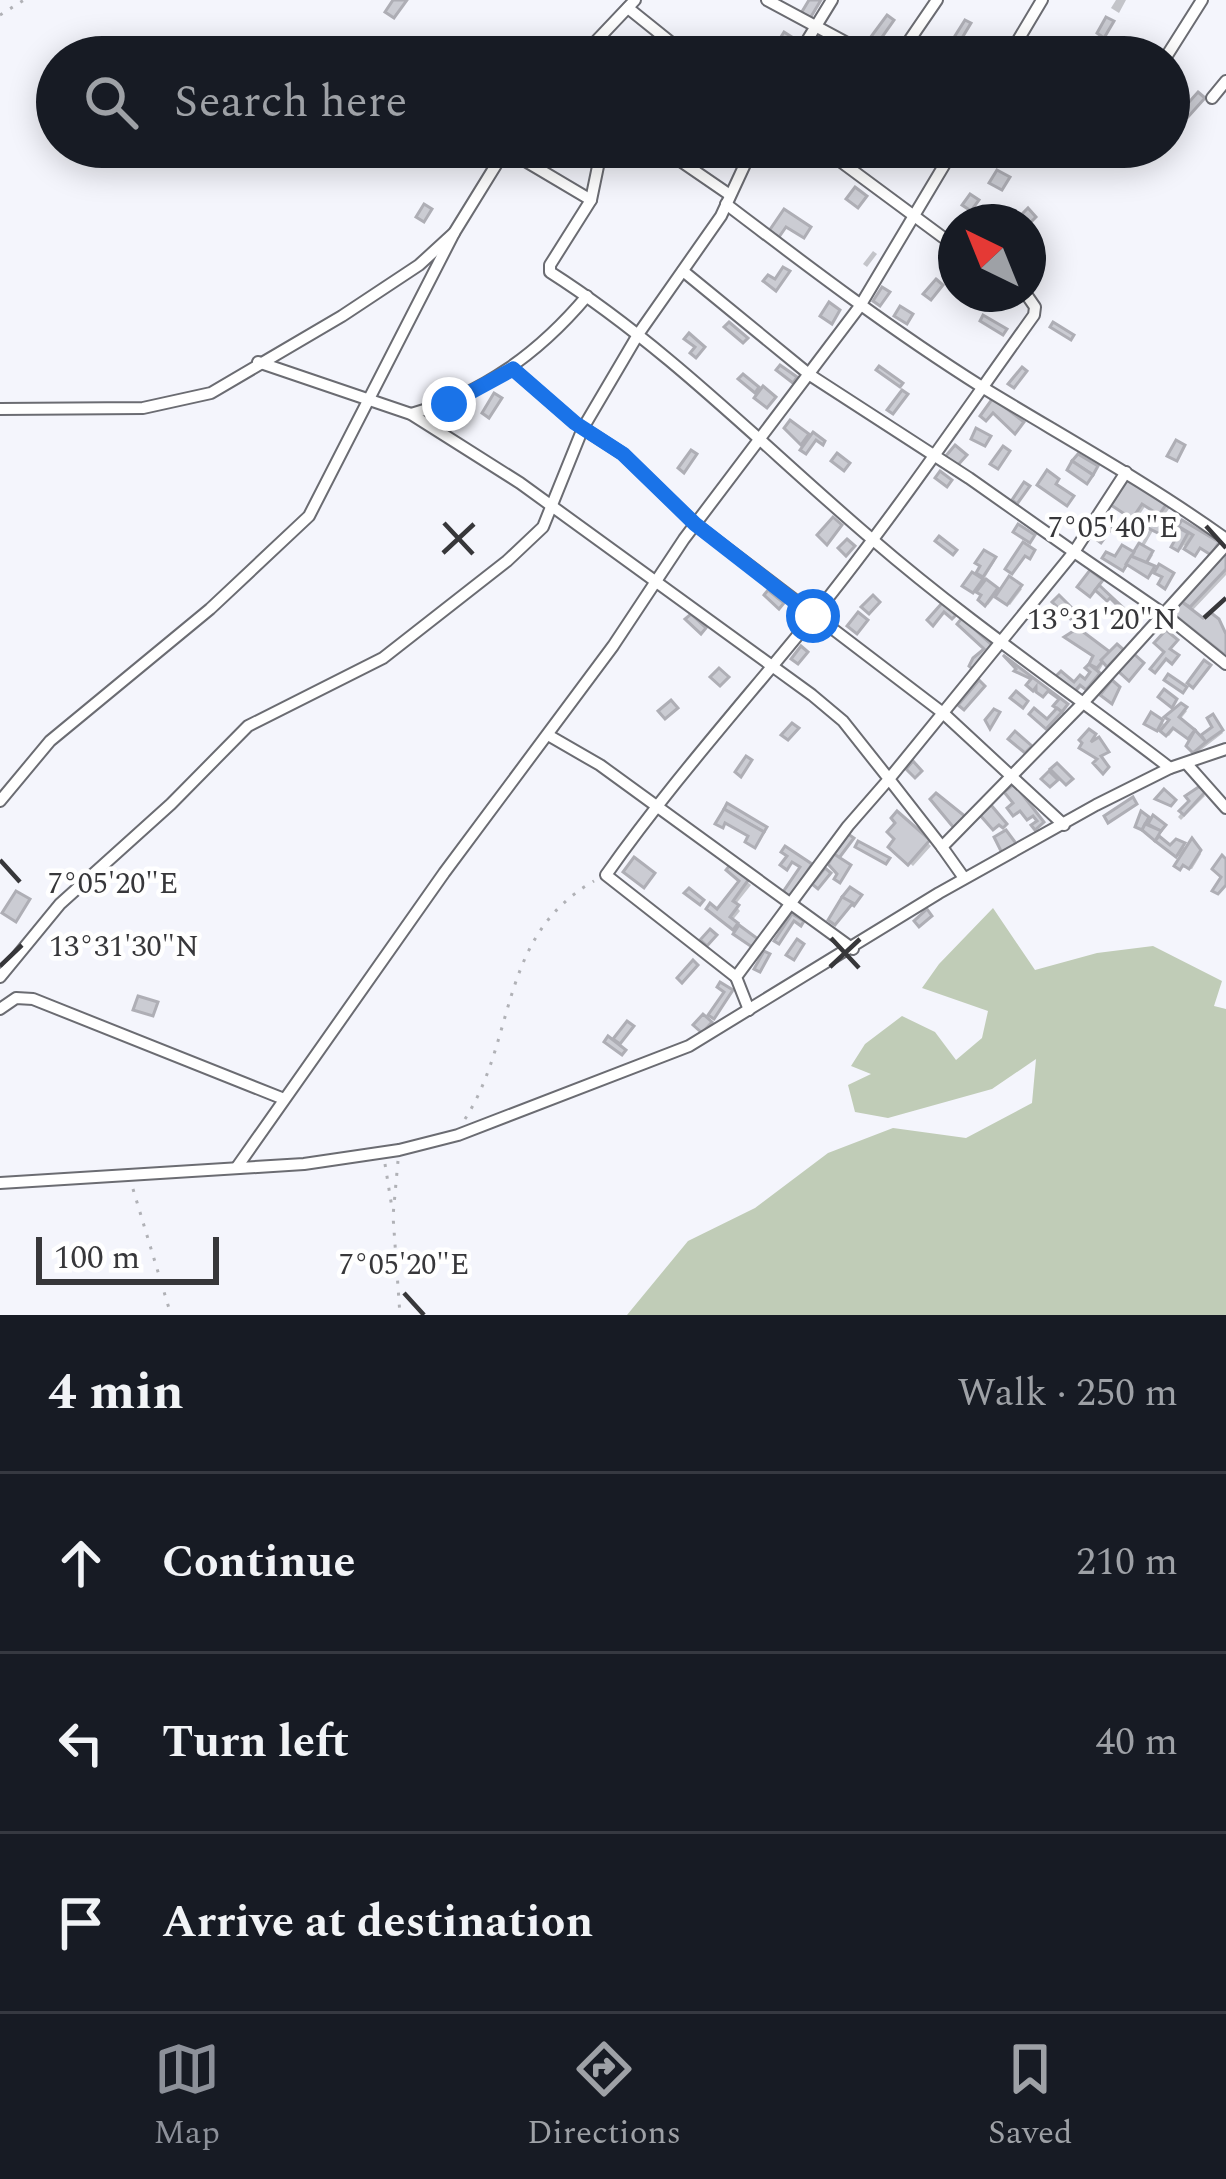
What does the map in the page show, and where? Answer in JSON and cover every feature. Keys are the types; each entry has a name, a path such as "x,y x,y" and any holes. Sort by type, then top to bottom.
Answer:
{"street":[{"path":"767,0 830,36"},
{"path":"809,36 832,0"},
{"path":"912,36 937,0"},
{"path":"1021,36 1042,0"},
{"path":"1179,36 1202,0"},
{"path":"600,36 631,4 665,36"},
{"path":"1212,98 1226,81"},
{"path":"0,801 50,741 210,609 309,516 454,233 494,168"},
{"path":"539,168 591,200"},
{"path":"598,168 591,200 548,268 639,333 873,540 1001,644 1170,768"},
{"path":"687,168 860,306 982,387 1126,472 1226,542 1082,704 942,847"},
{"path":"0,977 51,913 248,726 383,658 543,527 583,428 639,333 728,200 743,168"},
{"path":"849,168 938,234"},
{"path":"237,1168 434,886 623,632 695,524 860,306 943,168"},
{"path":"0,409 122,410 211,393 342,316 419,265 454,233"},
{"path":"683,271 810,375 1164,614 1226,664"},
{"path":"411,414 449,404 513,369 587,296"},
{"path":"748,1010 736,977 606,875 656,806 873,540 1034,312"},
{"path":"258,362 411,414 657,579 843,722 964,878"},
{"path":"513,369 583,428 623,454 695,524 943,713 1064,825"},
{"path":"736,977 848,826 1073,552 1126,472"},
{"path":"1022,587 1036,599"},
{"path":"548,735 600,765 853,949"},
{"path":"0,1183 384,1153 458,1135 670,1055 964,878 1170,768 1226,749"},
{"path":"1186,763 1226,808"},
{"path":"0,1009 16,998 33,999 284,1099"}],"path":[{"path":"0,15 24,0"},
{"path":"473,1106 488,1075 522,965 541,926 560,905 606,875"},
{"path":"394,1216 399,1150"},
{"path":"384,1153 394,1216 400,1315"},
{"path":"129,1175 171,1315"}],"green space":[{"path":"993,908 1035,970 1097,953 1153,946 1222,981 1214,1006 1226,1009 1226,1315 627,1315 688,1241 755,1208 828,1153 893,1128 966,1138 1032,1103 1036,1059 992,1089 888,1118 855,1112 848,1085 871,1074 851,1066 865,1044 902,1016 935,1032 956,1060 982,1038 988,1011 922,988"}],"building":[{"path":"393,0 407,0 394,18 385,12"},
{"path":"809,0 821,0 809,20 800,15"},
{"path":"887,15 894,20 883,36 871,36"},
{"path":"1106,17 1114,21 1105,36 1097,33"},
{"path":"965,20 971,23 963,36 955,36"},
{"path":"1198,92 1205,98 1190,115 1190,101"},
{"path":"997,170 1010,177 1002,190 989,183"},
{"path":"855,187 867,196 858,208 846,199"},
{"path":"970,194 979,200 976,204 963,204"},
{"path":"424,204 432,209 424,222 416,217"},
{"path":"784,209 811,227 804,238 786,227 779,237 769,231"},
{"path":"783,267 790,271 776,291 763,281 768,275 775,279"},
{"path":"936,279 938,281 931,300 923,294"},
{"path":"882,287 890,292 880,306 873,301"},
{"path":"829,302 840,310 832,324 820,316"},
{"path":"900,306 913,314 907,324 894,316"},
{"path":"983,315 1007,329 1003,335 980,321"},
{"path":"729,322 748,338 743,343 724,327"},
{"path":"1053,322 1074,335 1071,340 1050,327"},
{"path":"689,333 705,347 696,358 690,353 695,347 684,339"},
{"path":"780,365 797,377 793,383 776,370"},
{"path":"879,366 903,383 900,387 876,370"},
{"path":"1022,367 1027,371 1014,388 1008,384"},
{"path":"743,374 759,387 755,393 738,379"},
{"path":"763,386 776,397 767,408 754,398"},
{"path":"902,390 908,394 893,414 887,410"},
{"path":"494,393 502,398 489,418 482,413"},
{"path":"993,398 1024,422 1015,434 993,413 986,421 980,416"},
{"path":"790,420 809,434 801,445 784,428"},
{"path":"976,428 991,436 985,446 971,439"},
{"path":"813,432 825,441 823,445 816,440 806,454 800,450"},
{"path":"1176,440 1185,445 1177,461 1167,456"},
{"path":"955,445 967,455 957,466 945,457"},
{"path":"1003,446 1010,451 998,469 990,464"},
{"path":"691,450 697,454 684,473 678,468"},
{"path":"837,453 850,463 844,471 831,461"},
{"path":"1078,454 1098,466 1093,475 1072,461"},
{"path":"1072,461 1093,475 1087,484 1067,470"},
{"path":"1047,470 1059,479 1056,484 1074,496 1067,506 1037,485"},
{"path":"940,471 952,480 947,487 935,478"},
{"path":"1131,475 1169,500 1159,515 1142,504 1132,519 1111,505"},
{"path":"1024,482 1030,486 1017,504 1012,500"},
{"path":"1155,514 1171,522 1164,536 1148,528"},
{"path":"833,517 842,525 827,545 817,535"},
{"path":"1107,518 1115,524 1101,543 1093,537"},
{"path":"1182,520 1219,542 1211,555 1200,548 1195,556 1184,549 1193,535 1178,526"},
{"path":"1018,524 1035,535 1030,543 1013,532"},
{"path":"1175,526 1188,533 1178,551 1171,547 1175,540 1169,537"},
{"path":"939,536 957,550 953,555 935,541"},
{"path":"847,539 855,546 846,556 838,548"},
{"path":"1023,542 1035,550 1012,574 1005,569"},
{"path":"1139,543 1153,551 1145,565 1131,556"},
{"path":"1122,545 1134,552 1123,571 1102,558 1106,552 1115,556"},
{"path":"984,550 996,557 983,577 976,573 980,566 975,563"},
{"path":"1226,553 1226,569 1190,607 1182,602"},
{"path":"1131,556 1155,566 1148,578 1126,564"},
{"path":"1159,564 1174,573 1165,589 1158,584 1162,577 1154,573"},
{"path":"1090,570 1103,580 1090,597 1077,587"},
{"path":"972,572 983,579 973,593 962,586"},
{"path":"1009,576 1022,585 1007,605 995,597"},
{"path":"986,579 998,588 985,606 976,592"},
{"path":"1099,585 1129,613 1127,615 1095,590"},
{"path":"768,590 784,603 779,609 764,595"},
{"path":"873,595 880,602 869,614 861,607"},
{"path":"1059,595 1085,621 1079,627 1052,602"},
{"path":"943,602 956,615 952,619 944,612 933,626 927,620"},
{"path":"1182,602 1203,618 1210,612 1219,619 1226,634 1226,656 1172,613"},
{"path":"858,612 868,620 857,634 847,626"},
{"path":"691,614 706,628 701,634 685,619"},
{"path":"962,618 994,647 974,670 969,666 984,649 957,624"},
{"path":"1078,628 1110,652 1097,668 1089,664 1093,656 1064,637"},
{"path":"1166,630 1178,640 1170,649 1179,655 1172,664 1166,659 1155,673 1150,669 1164,652 1154,643"},
{"path":"1117,644 1124,650 1107,667 1101,660"},
{"path":"801,646 808,652 798,664 791,659"},
{"path":"1133,653 1144,663 1129,681 1118,671"},
{"path":"1003,655 1068,704 1062,712 1053,706 1059,699 1048,691 1043,697 1036,687 1033,691 1026,685 1031,679 1014,671"},
{"path":"1204,660 1211,665 1193,688 1187,683"},
{"path":"1089,664 1100,673 1086,690 1080,685 1074,692 1055,677 1061,671 1074,682 1080,675 1085,679"},
{"path":"719,668 729,677 720,686 710,677"},
{"path":"1168,674 1187,687 1183,693 1164,680"},
{"path":"979,680 985,686 964,710 958,705"},
{"path":"1112,680 1120,687 1112,704 1100,695"},
{"path":"1164,689 1177,699 1172,708 1158,697"},
{"path":"1016,691 1028,701 1023,708 1010,698"},
{"path":"671,700 678,708 665,719 658,711"},
{"path":"1181,703 1187,707 1179,717 1195,730 1188,739 1173,728 1166,736 1160,731 1169,720 1164,717"},
{"path":"1034,708 1047,719 1057,708 1062,712 1046,729 1029,714"},
{"path":"994,709 1000,712 990,729 985,720"},
{"path":"1151,712 1163,720 1157,731 1144,724"},
{"path":"1213,714 1223,730 1206,742 1201,735 1212,727 1207,718"},
{"path":"792,723 799,728 788,740 781,735"},
{"path":"1089,729 1096,734 1091,742 1099,737 1109,752 1101,756 1109,767 1103,774 1093,763 1097,759 1079,748 1079,740"},
{"path":"1195,730 1206,742 1193,753 1186,746"},
{"path":"1015,731 1032,746 1025,753 1008,739"},
{"path":"746,756 752,760 741,777 735,772"},
{"path":"913,761 922,771 915,778 906,769"},
{"path":"1057,763 1073,779 1066,785 1050,769"},
{"path":"1049,771 1058,780 1050,787 1041,779"},
{"path":"1014,784 1044,822 1035,830 1033,816 1027,820 1020,811 1013,816 1007,808 1013,803 1004,792"},
{"path":"1200,786 1205,792 1184,815 1179,811 1189,801 1185,796"},
{"path":"1164,789 1176,800 1171,806 1155,799"},
{"path":"936,793 966,817 954,828 930,799"},
{"path":"1133,797 1137,804 1108,823 1104,816"},
{"path":"727,803 767,827 764,832 724,809"},
{"path":"991,805 1007,824 1003,828 999,825 993,830 980,815"},
{"path":"724,809 764,832 755,848 745,842 748,836 725,823 723,828 715,824"},
{"path":"897,811 930,840 908,865 888,847 894,839 887,832"},
{"path":"1141,811 1149,817 1142,830 1135,827"},
{"path":"1153,815 1166,825 1161,831 1148,824"},
{"path":"1145,824 1161,831 1155,841 1142,830"},
{"path":"1006,830 1018,846 1002,853 994,837"},
{"path":"848,834 854,838 839,858 834,854"},
{"path":"1159,836 1170,845 1176,839 1185,843 1176,857 1155,841"},
{"path":"1192,838 1201,850 1189,869 1183,865 1180,870 1174,866"},
{"path":"858,841 890,858 886,864 855,847"},
{"path":"785,846 812,864 790,897 783,892 800,867 792,862 787,870 780,865 787,856 781,852"},
{"path":"834,854 851,865 840,883 828,864"},
{"path":"1222,855 1226,885 1218,894 1212,891 1221,877 1212,869"},
{"path":"634,857 655,873 644,888 623,872"},
{"path":"730,865 749,879 733,901 739,905 730,917 738,923 733,930 706,909 710,903 717,909 739,881 726,870"},
{"path":"825,868 831,873 818,889 812,884"},
{"path":"850,887 862,895 854,906 842,897"},
{"path":"689,888 704,900 700,905 684,893"},
{"path":"16,891 30,899 16,922 2,913"},
{"path":"842,897 853,903 835,925 828,920"},
{"path":"927,909 932,916 919,927 914,921"},
{"path":"792,914 804,921 801,926 794,921 779,944 774,941"},
{"path":"739,925 758,939 752,947 733,934"},
{"path":"710,929 717,935 707,946 700,940"},
{"path":"797,939 804,944 794,960 786,955"},
{"path":"764,951 770,954 760,972 754,969"},
{"path":"693,960 698,965 682,983 677,978"},
{"path":"720,982 733,990 714,1019 708,1015 724,992 717,987"},
{"path":"138,996 158,1002 153,1016 133,1010"},
{"path":"703,1014 712,1022 702,1033 693,1025"},
{"path":"627,1021 634,1026 620,1044 613,1039"},
{"path":"608,1036 626,1050 622,1055 604,1042"}],"route":[{"path":"449,404 513,369 575,423 623,454 695,524 813,616"}]}
